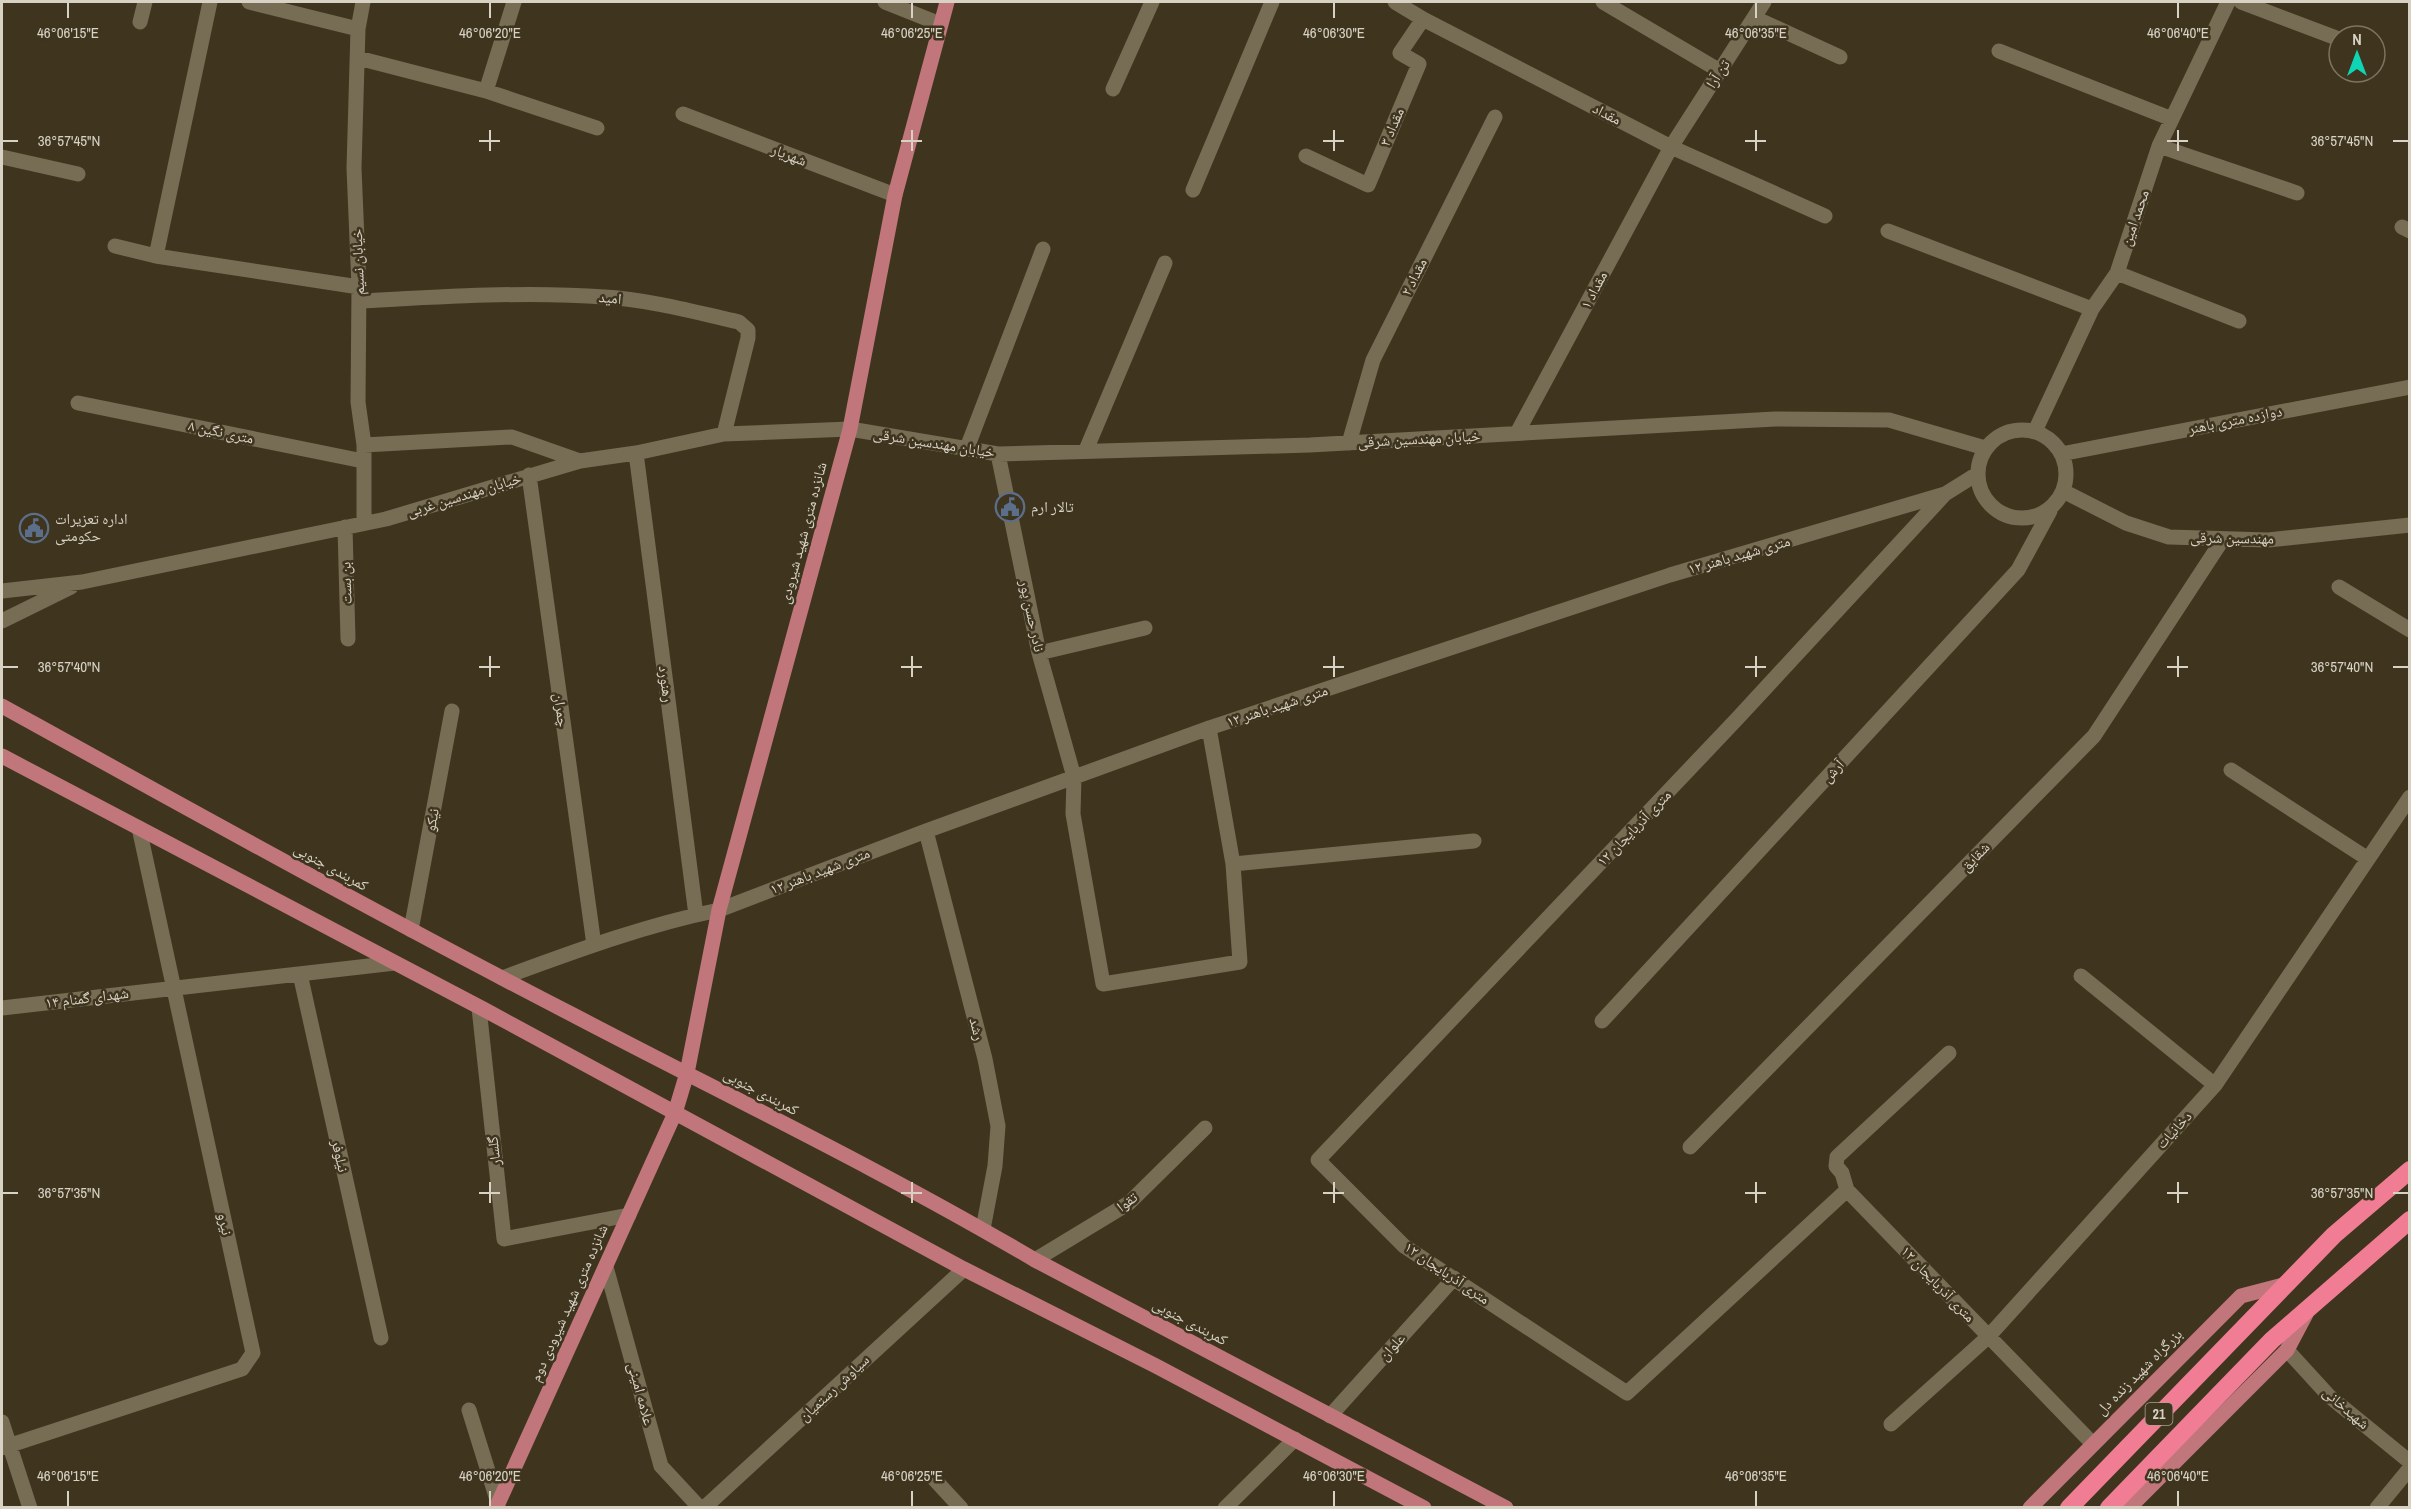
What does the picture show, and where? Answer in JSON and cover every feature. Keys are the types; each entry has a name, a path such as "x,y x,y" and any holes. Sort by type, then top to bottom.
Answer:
{"highway":[{"name":"21","path":"2069,1508 2334,1235 2409,1170"},
{"name":"21","path":"2109,1508 2279,1345 2308,1309 2409,1220"}],"main road":[{"name":"شانزده متری شهید شیرودی","path":"687,1073 719,910 850,429 895,195 947,2"},
{"name":"کمربندی جنوبی","path":"2,706 411,930 983,1229 1035,1260 1506,1508"},
{"path":"2,756 395,963 964,1269 1424,1508"},
{"name":"شانزده متری شهید شیرودی دوم","path":"497,1505 675,1113 687,1073"},
{"name":"بزرگراه شهید زنده دل","path":"2030,1508 2241,1296 2287,1284"},
{"path":"2129,1508 2279,1345"}],"street":[{"path":"140,22 145,2"},
{"path":"156,256 210,2"},
{"path":"249,2 358,29"},
{"name":"خیابان نسیم","path":"363,2 358,29 354,168 359,294 358,402 363,453 364,523"},
{"path":"486,91 514,2"},
{"path":"885,2 940,24"},
{"path":"1113,89 1152,2"},
{"path":"1193,190 1272,2"},
{"name":"مقداد","path":"1395,2 1423,19 1671,147 1825,216"},
{"path":"1603,2 1720,71"},
{"name":"تن آرا","path":"1671,147 1764,2"},
{"name":"محمد امین","path":"2035,431 2092,309 2117,273 2159,146 2228,2"},
{"path":"2241,2 2327,34"},
{"path":"1755,18 1840,57"},
{"name":"مقداد ۳","path":"1306,156 1368,185 1419,64 1400,53 1423,19"},
{"path":"2000,51 2172,119"},
{"path":"358,58 486,91 597,128"},
{"name":"شهریار","path":"683,114 895,195"},
{"name":"مقداد ۲","path":"1349,443 1372,360 1495,117"},
{"path":"2159,146 2297,193"},
{"name":"مقداد ۱","path":"1516,433 1671,147"},
{"path":"2,157 78,174"},
{"path":"1888,231 2092,309"},
{"path":"115,246 156,256 359,294"},
{"path":"968,448 1043,249"},
{"path":"1086,450 1165,262"},
{"path":"2117,273 2239,321"},
{"name":"امید","path":"359,294 605,297 652,302 739,322 748,330 748,338 724,434"},
{"name":"دوازده متری باهنر","path":"2061,454 2409,387"},
{"name":"۸ متری نگین","path":"78,403 363,453 512,437 580,461"},
{"name":"خیابان مهندسین شرقی","path":"850,429 998,454 1349,443 1774,419 1889,420 1985,448"},
{"name":"خیابان مهندسین غربی","path":"82,582 386,519 580,461 636,453 724,434 850,429"},
{"path":"2035,431 2058,447 2065,461 2067,476 2063,491 2050,511 2029,518 2013,518 1987,503 1980,489 1977,474 1979,461 1985,448 1995,438 2008,432 2035,431"},
{"name":"رهنورد","path":"636,453 696,915"},
{"name":"نادر حسن پور","path":"998,454 1039,653 1074,777 1073,814 1103,984 1240,962 1233,864"},
{"name":"۱۲ متری شهید باهنر","path":"502,978 594,945 719,910 926,831 1209,728 1670,575 1945,494 1977,474"},
{"name":"چمران","path":"529,475 594,945"},
{"name":"مهندسین شرقی","path":"2063,491 2126,524 2169,537 2268,540 2409,525"},
{"name":"۱۲ متری آذربایجان","path":"1945,494 1735,722 1318,1160 1404,1246 1627,1393 1847,1190 2093,1444"},
{"name":"آرش","path":"1602,1021 2018,570 2050,511"},
{"name":"بن بست","path":"345,527 348,639"},
{"name":"شقایق","path":"1690,1148 2094,736 2223,539"},
{"path":"2,591 82,582"},
{"path":"2,621 82,582"},
{"path":"2338,587 2409,630"},
{"path":"1039,653 1145,628"},
{"name":"نیکو","path":"411,930 452,711"},
{"path":"1209,728 1233,864 1474,841"},
{"path":"2231,770 2368,859"},
{"name":"دخانیات","path":"1891,1424 1989,1337 2215,1085 2409,797"},
{"name":"نیرو","path":"5,1446 242,1369 253,1353 139,828"},
{"name":"رشد","path":"926,831 985,1059 998,1126 994,1166 983,1229"},
{"name":"۱۴ شهدای گمنام","path":"2,1008 395,963"},
{"name":"نیلوفر","path":"300,974 381,1338"},
{"path":"2081,976 2215,1085"},
{"name":"گلسار","path":"479,1008 504,1239 629,1215"},
{"path":"1847,1190 1842,1173 1836,1166 1838,1157 1949,1053"},
{"name":"تقوا","path":"1035,1260 1129,1203 1205,1128"},
{"name":"علامه امینی","path":"606,1267 661,1466 702,1508"},
{"name":"سیاوش رستمیان","path":"702,1508 964,1269"},
{"name":"علوان","path":"1330,1416 1454,1278"},
{"name":"شهیدخانی","path":"2279,1345 2330,1396 2407,1458"},
{"path":"469,1410 497,1505"},
{"path":"2,1422 5,1446 30,1508"},
{"path":"1225,1508 1295,1439"},
{"path":"2377,1508 2407,1458"},
{"path":"935,1480 961,1508"}],"place":[{"name":"تالار ارم","path":"1010,507"},
{"name":"اداره تعزیرات حکومتی","path":"34,528"}]}
